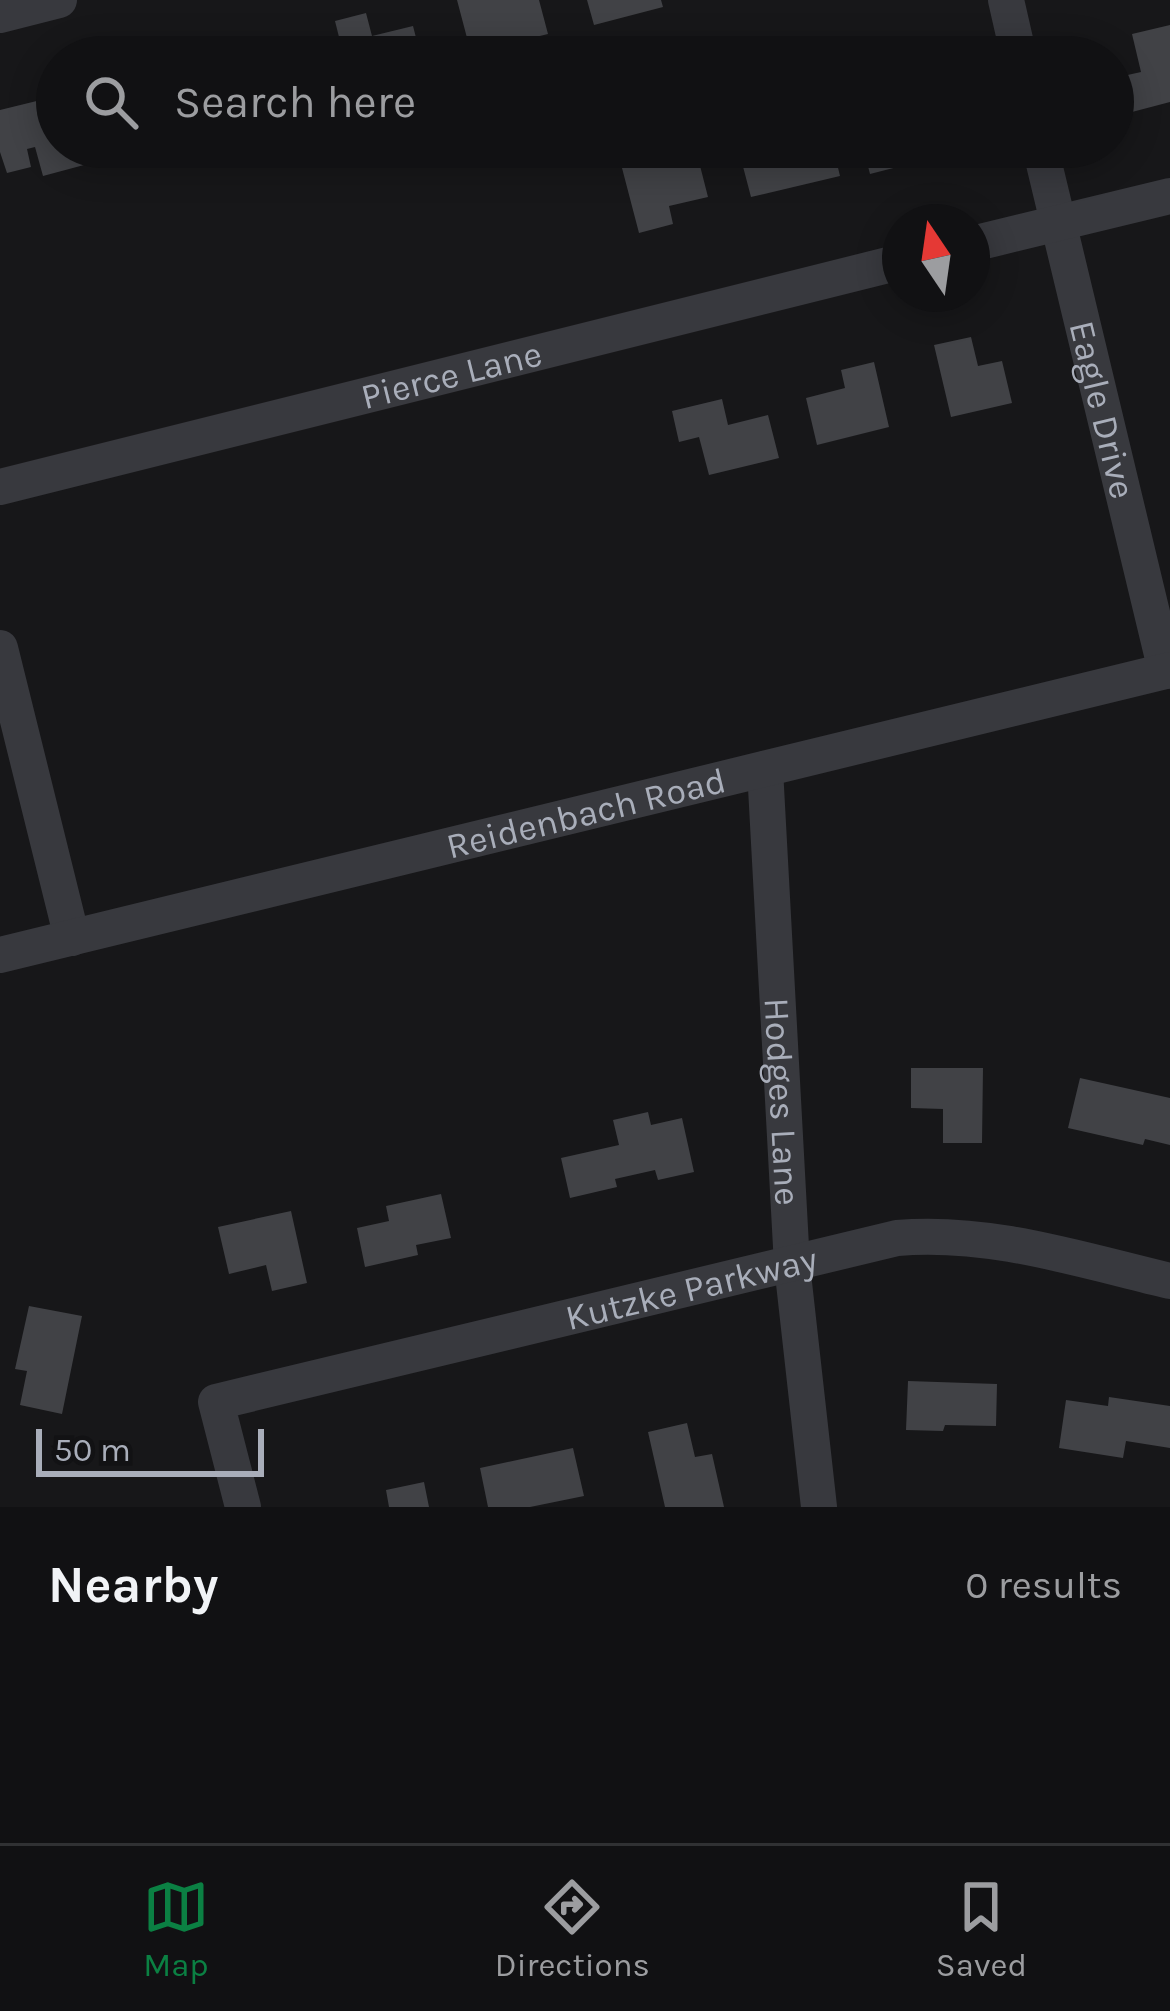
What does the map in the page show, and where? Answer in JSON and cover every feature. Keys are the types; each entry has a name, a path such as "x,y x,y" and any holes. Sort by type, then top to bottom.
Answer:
{"street":[{"path":"0,15 59,0"},
{"path":"1006,0 1014,36"},
{"name":"Eagle Drive","path":"1045,168 1168,670"},
{"path":"990,240 1170,196"},
{"name":"Pierce Lane","path":"0,487 882,266"},
{"path":"0,648 71,938"},
{"name":"Reidenbach Road","path":"0,955 1168,670"},
{"name":"Hodges Lane","path":"765,769 792,1264 819,1507"},
{"name":"Kutzke Parkway","path":"243,1507 216,1402 897,1238 933,1235 1012,1244 1170,1281"}],"building":[{"path":"457,0 539,0 548,34 540,36 467,36"},
{"path":"587,0 661,0 663,7 594,25"},
{"path":"366,13 372,36 339,36 335,21"},
{"path":"1170,25 1170,102 1134,111 1134,74 1141,72 1132,34"},
{"path":"413,26 416,36 372,36"},
{"path":"36,101 36,151 27,149 31,167 7,173 0,152 0,110"},
{"path":"41,168 73,168 43,176"},
{"path":"622,168 701,168 708,197 669,206 673,224 639,233"},
{"path":"743,168 838,168 840,176 751,197"},
{"path":"971,337 978,366 1002,361 1012,403 951,417 934,345"},
{"path":"874,362 889,427 817,445 806,398 845,388 841,370"},
{"path":"722,399 728,425 768,415 779,458 709,475 699,437 679,442 672,411"},
{"path":"911,1068 983,1068 982,1143 943,1143 943,1109 911,1108"},
{"path":"1080,1078 1170,1098 1170,1145 1145,1139 1143,1145 1068,1128"},
{"path":"648,1112 651,1125 682,1118 694,1172 658,1180 655,1170 615,1179 617,1187 570,1198 561,1158 619,1145 613,1120"},
{"path":"441,1194 451,1238 416,1245 418,1255 365,1267 357,1228 389,1221 386,1206"},
{"path":"291,1211 307,1283 272,1291 266,1265 229,1274 218,1227"},
{"path":"29,1306 82,1316 62,1414 20,1405 27,1371 15,1369"},
{"path":"908,1381 997,1384 996,1426 906,1430"},
{"path":"1109,1397 1170,1406 1170,1448 1126,1441 1123,1458 1059,1448 1066,1400 1108,1406"},
{"path":"687,1423 695,1457 712,1454 724,1507 665,1507 648,1432"},
{"path":"573,1448 584,1496 530,1507 488,1507 480,1468"},
{"path":"424,1482 429,1507 389,1507 386,1490"}]}
